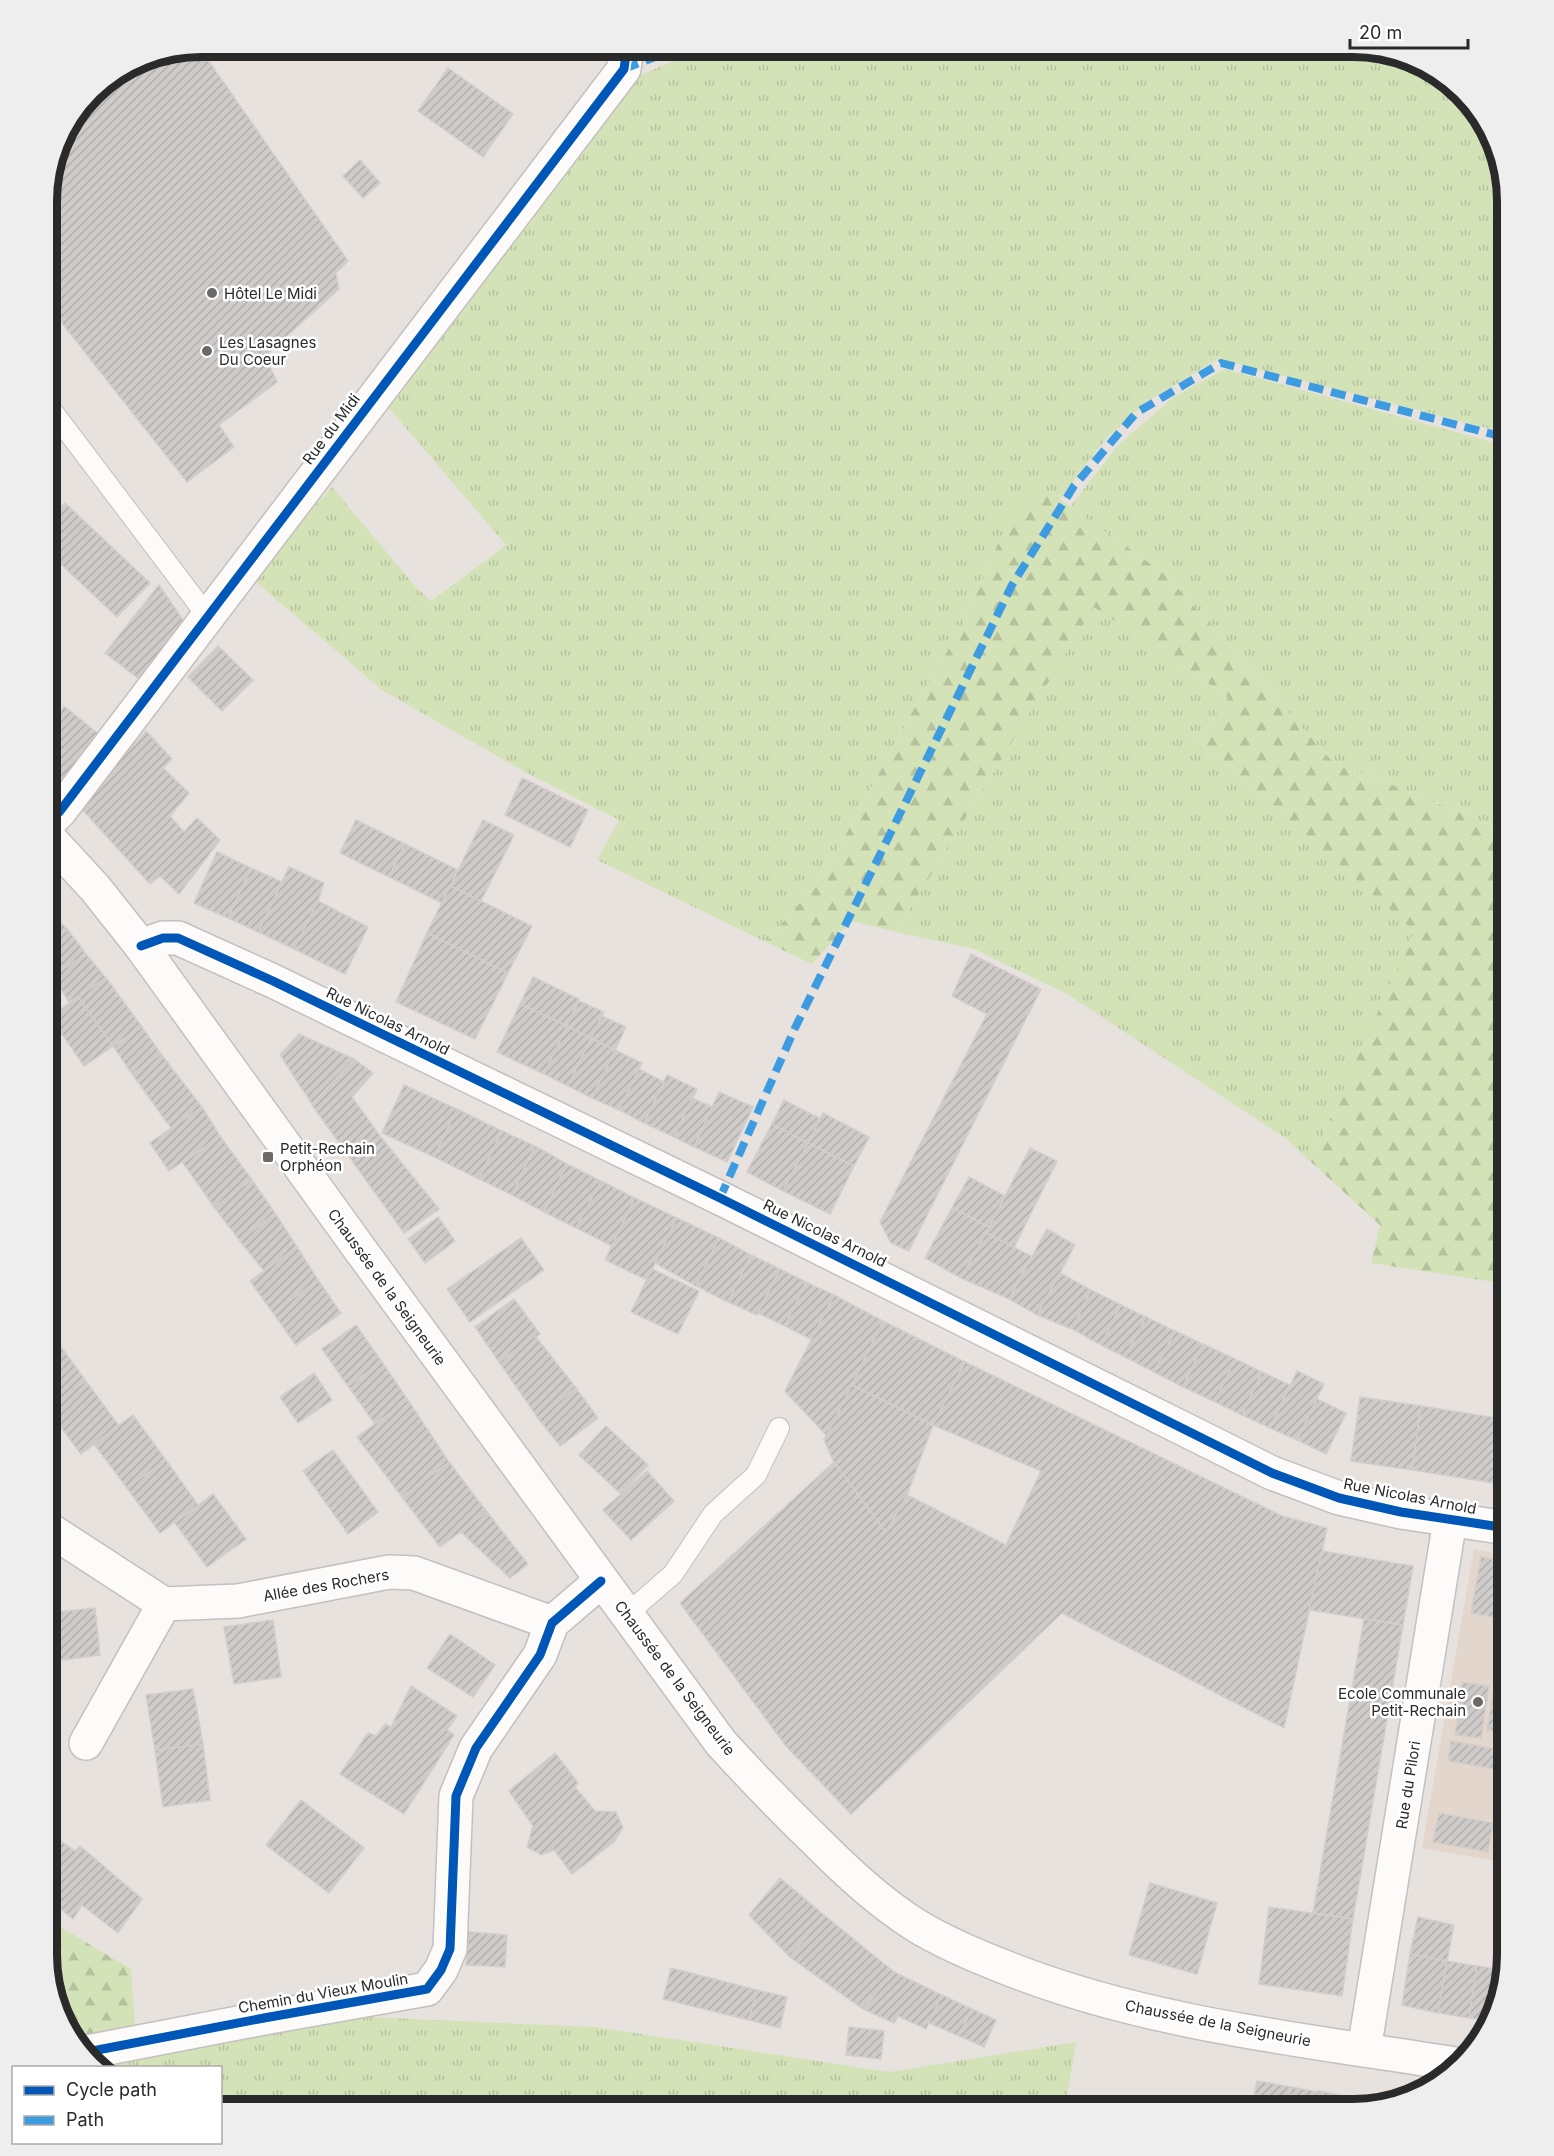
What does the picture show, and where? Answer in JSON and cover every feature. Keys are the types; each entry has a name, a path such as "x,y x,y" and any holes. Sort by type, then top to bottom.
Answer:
{"street":[{"name":"Rue du Midi","path":"57,814 624,69 626,57"},
{"name":"Chaussée de la Seigneurie","path":"57,847 95,888 141,946 721,1743 763,1790 875,1896 917,1926 968,1952 1018,1972 1094,1996 1160,2014 1448,2063"},
{"name":"Rue Nicolas Arnold","path":"141,946 163,938 178,938 273,981 709,1192 1272,1473 1339,1498 1401,1512 1497,1526"},
{"name":"Rue du Pilori","path":"1364,2050 1450,1520"},
{"path":"57,1534 164,1604 86,1743"},
{"name":"Allée des Rochers","path":"164,1604 238,1601 389,1572 414,1574 552,1623"},
{"name":"Chemin du Vieux Moulin","path":"94,2051 427,1989 441,1970 450,1949 456,1796 476,1748 540,1655 552,1623 601,1581"}],"lane":[{"path":"57,417 208,617"},
{"path":"627,1614 673,1574 713,1514 756,1475 779,1428"}],"shaded area":[{"name":"Ecole Communale Petit-Rechain","path":"1474,1549 1497,1554 1497,1861 1422,1848"}],"green space":[{"path":"683,57 1362,57 1381,60 1417,72 1448,93 1467,113 1478,129 1492,164 1497,201 1497,430 1218,359 1146,402 1105,440 1059,500 1044,489 1010,517 963,624 824,875 766,942 597,860 619,820 527,773 382,690 250,577 332,487 416,587 431,601 506,545 388,407 557,171 626,81"},
{"path":"1225,369 1497,443 1497,828 1331,760 1166,575 1070,507 1118,445 1174,397"},
{"path":"1044,488 1166,575 1331,760 1497,828 1497,1282 1371,1263 1380,1225 1311,1162 1414,931 1198,738 1229,697 1094,607 896,932 851,921 812,964 766,942 824,875 963,624 1010,516"},
{"path":"1094,606 1229,697 1198,738 1415,931 1311,1162 1285,1138 1067,994 974,949 896,932"},
{"path":"57,1925 131,1969 137,2054 104,2061 76,2027 68,2010 58,1974"},
{"path":"323,2015 596,2027 889,2072 1076,2042 1067,2099 222,2099 222,2066 110,2066 103,2060"}],"building":[{"path":"206,57 348,261 336,273 339,289 265,356 277,382 219,425 234,447 187,482 57,317 57,192 62,164 72,137 87,113 106,93 129,76 155,65 182,58"},
{"path":"448,68 513,114 483,157 418,111"},
{"path":"360,160 380,183 363,198 343,176"},
{"path":"65,503 150,583 117,617 57,560 57,511"},
{"path":"159,585 185,623 143,682 105,653"},
{"path":"218,646 253,680 222,711 188,677"},
{"path":"64,706 101,736 68,776 57,778 57,718"},
{"path":"146,731 172,759 163,768 189,793 170,816 184,832 197,818 220,840 179,894 160,876 150,884 79,806"},
{"path":"522,778 588,810 570,847 505,815"},
{"path":"356,820 405,844 389,877 340,853"},
{"path":"483,820 514,835 481,901 450,886"},
{"path":"405,844 458,870 442,903 389,877"},
{"path":"217,852 251,868 228,918 194,903"},
{"path":"289,867 324,883 318,901 294,949 258,932"},
{"path":"251,868 282,882 258,932 228,918"},
{"path":"450,886 532,926 508,973 427,933"},
{"path":"318,901 368,927 345,974 294,949"},
{"path":"57,918 68,930 57,937"},
{"path":"68,930 86,954 57,973 57,937"},
{"path":"427,933 508,973 475,1039 396,1002"},
{"path":"86,954 106,978 69,1002 57,982 57,973"},
{"path":"971,954 1041,989 909,1251 891,1243 880,1222 987,1014 952,996"},
{"path":"533,977 579,999 567,1026 520,1004"},
{"path":"106,978 142,1027 113,1046 78,997"},
{"path":"78,997 113,1046 84,1066 57,1027 57,1012"},
{"path":"579,1001 604,1012 591,1038 567,1026"},
{"path":"520,1004 567,1026 544,1074 497,1052"},
{"path":"602,1016 626,1027 615,1050 591,1038"},
{"path":"567,1026 591,1038 568,1086 544,1074"},
{"path":"142,1027 161,1054 132,1074 113,1046"},
{"path":"299,1034 354,1059 312,1104 280,1055"},
{"path":"591,1038 615,1050 592,1098 568,1086"},
{"path":"615,1050 642,1063 619,1110 592,1098"},
{"path":"161,1054 202,1107 171,1128 132,1074"},
{"path":"354,1059 373,1073 352,1097 380,1136 350,1158 312,1105"},
{"path":"639,1069 664,1082 644,1123 619,1110"},
{"path":"667,1075 697,1089 674,1137 644,1123"},
{"path":"404,1085 457,1109 434,1157 382,1133"},
{"path":"719,1092 753,1107 727,1162 694,1147"},
{"path":"692,1098 712,1107 694,1147 674,1137"},
{"path":"784,1100 821,1119 808,1143 772,1124"},
{"path":"202,1107 220,1136 169,1171 150,1143"},
{"path":"457,1109 502,1131 479,1179 434,1157"},
{"path":"823,1113 869,1137 854,1166 808,1143"},
{"path":"772,1124 808,1143 783,1191 747,1172"},
{"path":"502,1131 535,1146 512,1195 479,1179"},
{"path":"220,1136 252,1180 214,1207 183,1163"},
{"path":"380,1136 439,1209 404,1233 350,1158"},
{"path":"808,1143 854,1166 830,1214 783,1191"},
{"path":"535,1146 567,1164 544,1212 512,1195"},
{"path":"1030,1148 1057,1161 1014,1247 986,1233"},
{"path":"567,1164 601,1181 576,1228 544,1212"},
{"path":"969,1177 1005,1196 989,1227 952,1208"},
{"path":"252,1180 275,1213 240,1241 214,1207"},
{"path":"601,1181 635,1198 612,1246 576,1228"},
{"path":"635,1198 677,1218 647,1280 605,1260"},
{"path":"952,1208 989,1227 961,1278 925,1258"},
{"path":"275,1213 297,1247 264,1271 240,1241"},
{"path":"438,1217 455,1241 425,1263 408,1239"},
{"path":"677,1218 719,1238 696,1286 655,1263"},
{"path":"1047,1229 1075,1245 1037,1315 1009,1299"},
{"path":"986,1233 1031,1256 1009,1299 961,1278"},
{"path":"521,1238 544,1270 470,1322 447,1289"},
{"path":"719,1238 751,1255 728,1302 696,1286"},
{"path":"297,1247 318,1280 273,1313 250,1281"},
{"path":"751,1255 780,1269 757,1315 728,1302"},
{"path":"652,1269 699,1291 678,1334 631,1312"},
{"path":"780,1269 806,1282 785,1326 758,1313"},
{"path":"1060,1273 1091,1290 1072,1329 1037,1315"},
{"path":"318,1280 341,1313 296,1345 273,1313"},
{"path":"806,1282 834,1295 812,1340 785,1326"},
{"path":"1091,1290 1121,1305 1101,1345 1072,1329"},
{"path":"834,1295 883,1321 827,1436 785,1391"},
{"path":"514,1299 540,1334 499,1362 475,1327"},
{"path":"1121,1305 1146,1317 1125,1357 1101,1345"},
{"path":"1146,1317 1175,1331 1154,1372 1125,1357"},
{"path":"883,1321 965,1362 933,1425 852,1385"},
{"path":"356,1325 382,1362 348,1386 322,1349"},
{"path":"1175,1331 1203,1344 1183,1387 1154,1372"},
{"path":"535,1336 576,1388 538,1418 499,1362"},
{"path":"57,1341 86,1381 57,1402"},
{"path":"1203,1344 1235,1359 1215,1402 1183,1387"},
{"path":"1235,1359 1262,1372 1242,1415 1215,1402"},
{"path":"382,1362 408,1400 375,1424 348,1386"},
{"path":"965,1362 1282,1516 1327,1528 1284,1728 1062,1613 851,1814 786,1746 680,1603 834,1462 886,1532 907,1495 1006,1545 1041,1471 933,1425"},
{"path":"1297,1371 1324,1384 1297,1440 1270,1428"},
{"path":"1262,1372 1290,1385 1270,1428 1242,1415"},
{"path":"314,1373 332,1400 298,1423 280,1397"},
{"path":"86,1381 119,1426 81,1454 57,1422 57,1402"},
{"path":"852,1385 933,1425 907,1495 886,1532 834,1462 824,1440"},
{"path":"576,1388 598,1418 560,1446 538,1418"},
{"path":"1360,1397 1421,1406 1412,1470 1351,1461"},
{"path":"1317,1399 1346,1413 1326,1454 1297,1440"},
{"path":"408,1400 449,1462 402,1497 357,1437"},
{"path":"1421,1406 1497,1418 1497,1457 1493,1483 1412,1470"},
{"path":"133,1415 166,1460 127,1488 94,1444"},
{"path":"606,1426 648,1465 621,1494 579,1455"},
{"path":"333,1450 378,1512 348,1534 303,1471"},
{"path":"1497,1457 1497,1484 1493,1483"},
{"path":"166,1460 198,1505 160,1533 127,1488"},
{"path":"449,1462 487,1512 440,1547 402,1497"},
{"path":"647,1471 674,1501 631,1540 603,1510"},
{"path":"213,1494 246,1539 207,1567 175,1523"},
{"path":"487,1512 528,1564 510,1578 460,1531"},
{"path":"1322,1551 1413,1566 1403,1625 1309,1610"},
{"path":"1481,1557 1497,1560 1497,1618 1471,1613"},
{"path":"95,1608 100,1655 57,1661 57,1612"},
{"path":"1364,1619 1403,1625 1353,1919 1313,1913"},
{"path":"273,1620 281,1677 234,1684 224,1627"},
{"path":"450,1634 495,1665 473,1697 427,1668"},
{"path":"1497,1671 1497,1732 1487,1730"},
{"path":"1462,1682 1489,1686 1481,1738 1455,1735"},
{"path":"411,1686 457,1716 447,1730 454,1735 404,1814 340,1774 368,1733 376,1736 385,1724 391,1727"},
{"path":"193,1689 203,1744 155,1750 146,1695"},
{"path":"1451,1741 1497,1749 1497,1769 1448,1761"},
{"path":"203,1744 210,1800 163,1807 155,1750"},
{"path":"555,1753 578,1783 575,1787 595,1811 616,1812 623,1828 614,1842 572,1874 554,1850 541,1855 527,1847 533,1826 509,1791"},
{"path":"301,1800 364,1848 329,1893 266,1845"},
{"path":"1439,1813 1493,1823 1488,1852 1433,1842"},
{"path":"57,1838 75,1851 80,1846 142,1899 118,1933 82,1905 73,1919 57,1905"},
{"path":"780,1878 824,1915 790,1957 749,1915"},
{"path":"1150,1883 1217,1903 1197,1974 1129,1955"},
{"path":"1269,1907 1353,1919 1342,1996 1259,1984"},
{"path":"824,1915 894,1972 863,2009 790,1957"},
{"path":"1418,1917 1454,1925 1447,1961 1410,1954"},
{"path":"469,1932 507,1935 505,1967 466,1965"},
{"path":"1410,1954 1447,1961 1438,2013 1402,2005"},
{"path":"1447,1961 1477,1966 1469,2018 1438,2013"},
{"path":"1477,1966 1496,1969 1492,1992 1481,2020 1469,2018"},
{"path":"671,1968 757,1990 749,2020 663,1999"},
{"path":"894,1972 942,1995 926,2029 898,2016 894,2023 863,2009"},
{"path":"757,1990 787,1997 780,2028 749,2020"},
{"path":"942,1995 972,2009 959,2036 929,2023"},
{"path":"972,2009 996,2020 984,2047 959,2036"},
{"path":"849,2027 884,2031 881,2059 846,2055"},
{"path":"1257,2081 1291,2087 1289,2099 1254,2099"},
{"path":"1291,2087 1318,2092 1316,2099 1289,2099"},
{"path":"1318,2091 1360,2099 1353,2099 1316,2099"}],"marked path":[{"path":"624,69 655,57"},
{"path":"720,1198 795,1028 1012,585 1074,486 1136,413 1221,363 1497,435"}],"cycle path":[{"path":"57,814 624,69 626,57"},
{"path":"141,946 163,938 178,938 273,981 720,1198 1272,1473 1339,1498 1401,1512 1497,1526"},
{"path":"94,2051 427,1989 441,1970 450,1949 456,1796 476,1748 540,1655 552,1623 601,1581"}],"place":[{"name":"Hôtel Le Midi","path":"212,293"},
{"name":"Les Lasagnes Du Coeur","path":"207,351"},
{"name":"Petit-Rechain Orphéon","path":"268,1157"},
{"name":"Ecole Communale Petit-Rechain","path":"1478,1702"}]}
